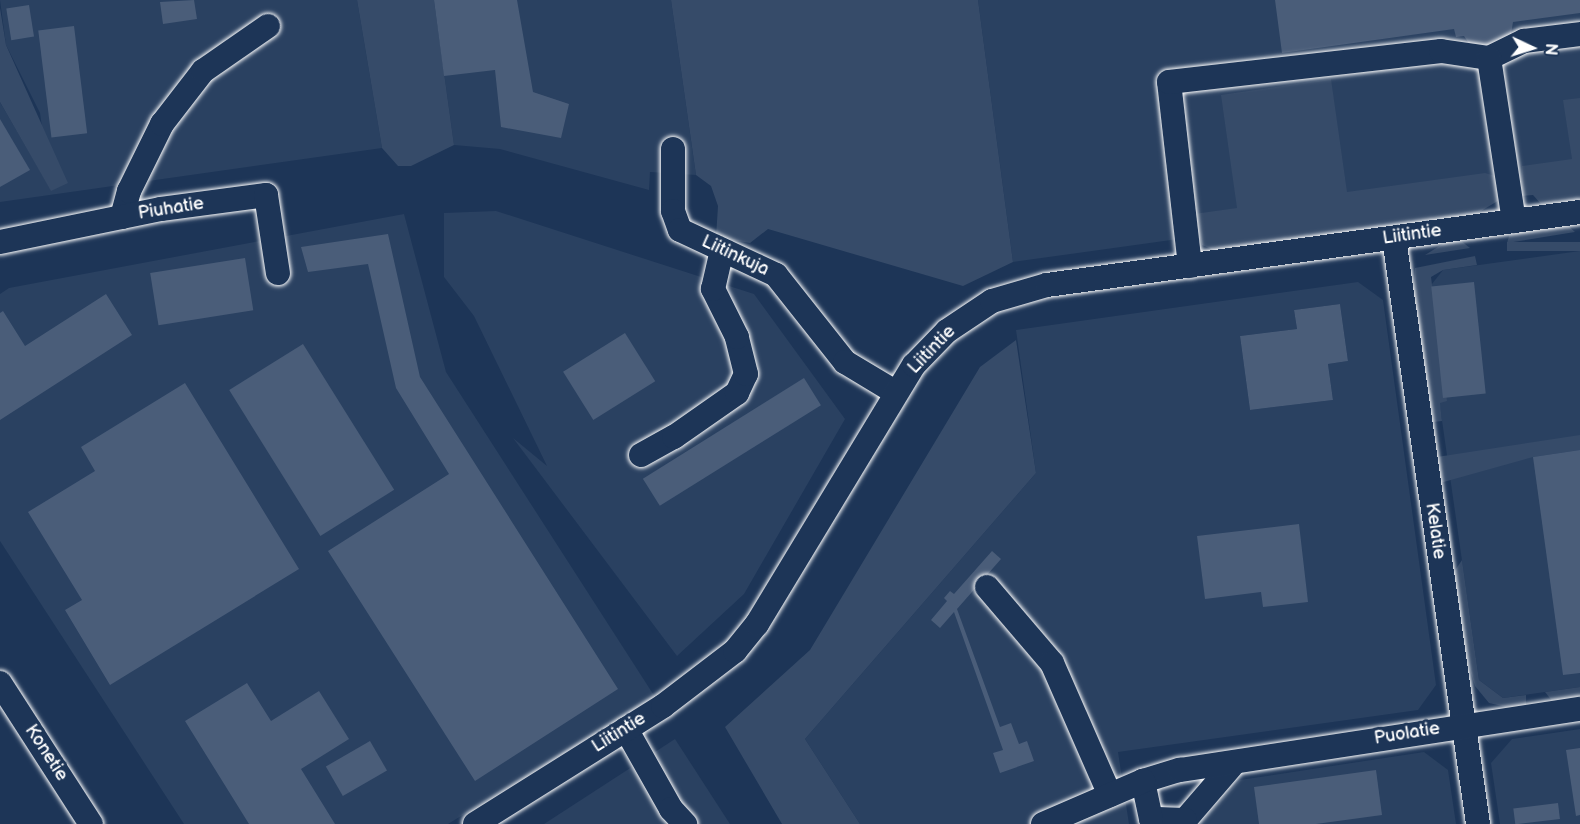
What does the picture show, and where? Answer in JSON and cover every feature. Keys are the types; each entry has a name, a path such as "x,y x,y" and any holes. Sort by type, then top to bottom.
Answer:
{"street":[{"path":"122,217 129,191 162,124 203,71 268,26"},
{"path":"1190,266 1170,82 1441,51 1489,58 1524,41 1580,34"},
{"path":"1489,58 1514,221"},
{"name":"Liitinkuja","path":"673,149 672,211 680,230 776,275 845,362 895,392"},
{"name":"Piuhatie","path":"0,242 122,217 266,195 278,273"},
{"name":"Liitintie","path":"475,824 626,729 718,666 757,624 895,392 914,365 947,331 992,301 1047,285 1580,212"},
{"name":"Kelatie","path":"1394,238 1478,824"},
{"path":"640,455 674,437 737,393 746,374 737,337 713,289 722,250"},
{"path":"987,586 1052,663 1110,795"},
{"name":"Konetie","path":"0,683 91,824"},
{"name":"Puolatie","path":"1043,824 1143,781 1180,770 1465,724 1580,709"},
{"path":"626,729 670,809 685,824"},
{"path":"1143,781 1151,819 1185,820 1235,762"}],"shaded area":[{"path":"0,0 357,0 382,148 0,202 0,102 51,190 40,113 6,45"},
{"path":"357,0 434,0 454,145 411,166 398,166 382,148"},
{"path":"434,0 671,0 696,175 650,172 649,190 500,149 454,145"},
{"path":"671,0 978,0 1013,262 963,286 768,229 750,243 716,237 718,206 711,186 696,175"},
{"path":"978,0 1580,0 1580,183 1013,262"},
{"path":"0,8 6,45 68,183 51,191 0,102"},
{"path":"1331,79 1347,192 1485,173 1499,177 1501,199 1476,214 1216,251 1202,245 1194,214 1237,208 1221,95"},
{"path":"1580,98 1580,199 1541,204 1533,195 1522,196 1522,166 1572,159 1563,100"},
{"path":"496,211 754,294 845,419 744,594 677,656 513,438 547,466 474,316 444,277 444,213"},
{"path":"404,214 446,372 655,697 448,824 184,824 0,541 0,294 9,288"},
{"path":"1566,224 1575,232 1507,243 1510,233"},
{"path":"1460,240 1470,248 1425,255 1446,242"},
{"path":"1507,242 1580,242 1580,251 1507,251"},
{"path":"1580,251 1580,687 1503,698 1479,680 1424,294 1443,270"},
{"path":"1475,256 1477,265 1443,270 1431,277 1447,401 1440,403 1442,421 1433,422 1414,292 1415,268"},
{"path":"1358,282 1383,300 1436,685 1418,710 1118,752 1129,824 860,824 805,739 1036,473 1016,330","holes":["1340,304 1348,361 1328,364 1333,400 1250,410 1240,336 1297,329 1294,310"]},
{"path":"1016,340 1036,473 805,739 860,824 782,824 725,727 810,650 980,367"},
{"path":"1580,435 1580,450 1533,457 1440,483 1437,457"},
{"path":"1462,560 1479,680 1503,698 1526,695 1526,705 1511,708 1489,703 1475,686 1467,660 1454,572"},
{"path":"1580,687 1580,699 1553,702 1545,692"},
{"path":"1580,729 1580,824 1500,824 1491,763 1512,739"},
{"path":"675,739 730,824 544,824"},
{"path":"1424,752 1448,770 1456,824 1199,824 1240,780"}],"building":[{"path":"194,0 197,19 163,24 160,2"},
{"path":"434,0 517,0 533,92 569,104 561,138 501,127 495,70 444,76"},
{"path":"1275,0 1580,0 1580,13 1513,22 1510,40 1500,51 1472,48 1464,36 1456,37 1454,29 1282,53"},
{"path":"29,5 34,37 11,40 6,9"},
{"path":"74,26 87,133 51,138 38,30"},
{"path":"0,119 30,170 0,187"},
{"path":"388,234 420,377 618,689 475,781 328,551 449,474 396,388 368,264 308,272 301,247"},
{"path":"245,258 253,310 158,325 150,273"},
{"path":"1474,282 1486,393 1443,398 1431,286"},
{"path":"106,294 132,335 0,420 0,313 3,311 25,346"},
{"path":"1340,304 1348,361 1328,364 1333,400 1250,410 1240,336 1297,329 1294,310"},
{"path":"625,333 655,381 593,420 563,372"},
{"path":"303,344 394,490 320,536 229,390"},
{"path":"804,378 821,405 660,506 643,479"},
{"path":"185,383 299,569 110,685 65,610 82,600 28,512 95,471 81,447"},
{"path":"1580,450 1580,673 1563,675 1533,457"},
{"path":"1299,524 1308,602 1263,607 1261,592 1205,599 1197,536"},
{"path":"992,551 1001,559 957,609 1000,727 1011,723 1019,744 1027,741 1034,761 1000,773 993,753 1003,750 954,612 940,628 931,620 947,601 944,598 950,591 954,594"},
{"path":"247,683 271,721 319,691 349,739 301,769 335,824 249,824 185,721"},
{"path":"370,741 387,770 343,796 326,766"},
{"path":"1580,748 1580,815 1576,816 1566,750"},
{"path":"1376,770 1382,815 1316,824 1259,824 1254,787"},
{"path":"1558,803 1560,819 1515,824 1513,808"}]}
